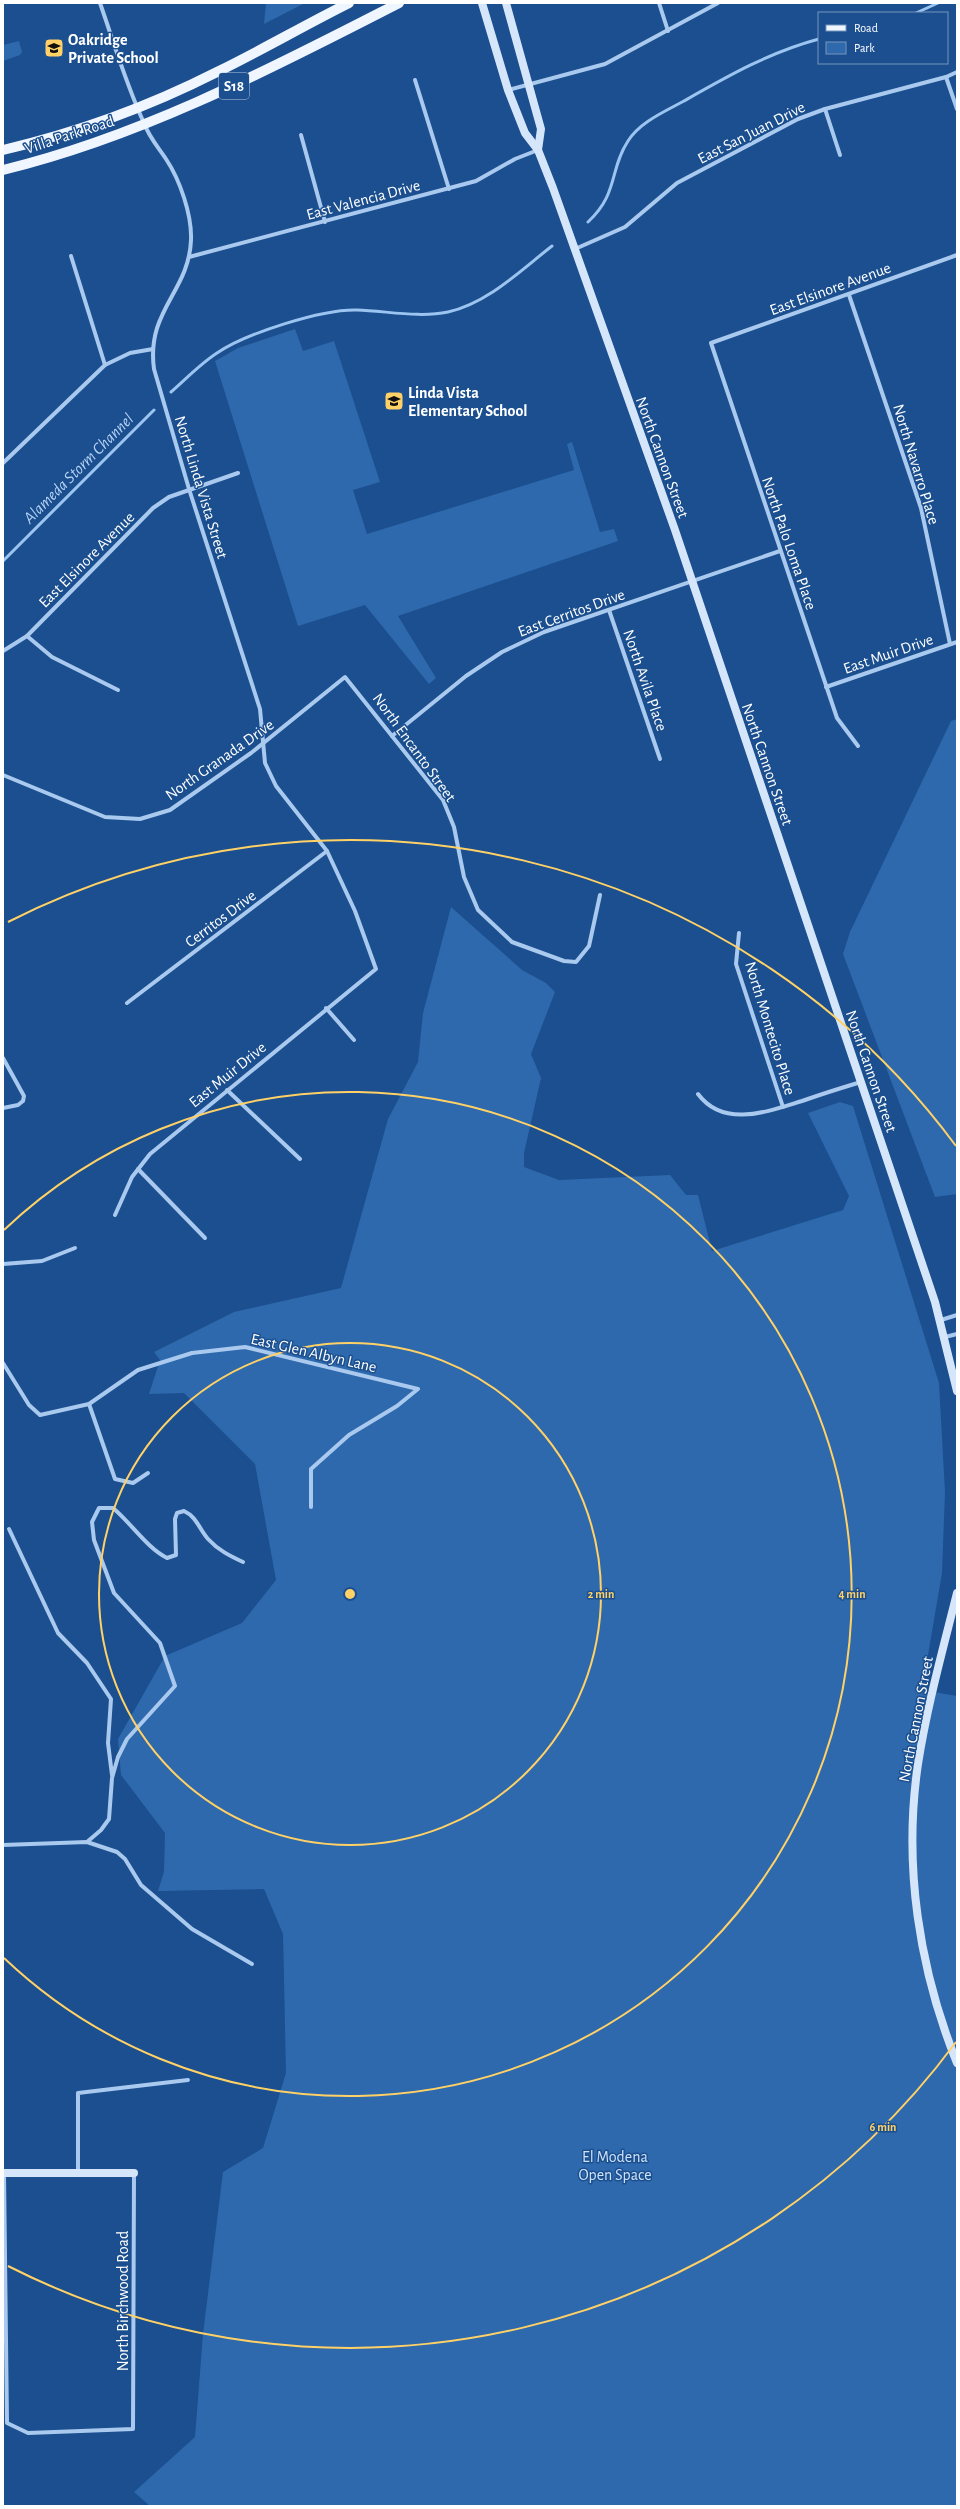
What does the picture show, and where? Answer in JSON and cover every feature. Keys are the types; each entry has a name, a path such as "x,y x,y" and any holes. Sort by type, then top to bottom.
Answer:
{"main road":[{"name":"S18","path":"137,108 218,72 349,3"},
{"name":"S18","path":"144,125 227,89 399,3"},
{"name":"North Cannon Street","path":"482,3 508,90 524,133 538,150 692,581 940,1320 957,1391"},
{"name":"North Cannon Street","path":"506,3 540,129 538,150"},
{"name":"Villa Park Road","path":"3,150 65,133 137,108"},
{"name":"Villa Park Road","path":"3,170 50,157 144,125"},
{"name":"North Cannon Street","path":"957,1593 918,1764 913,1847 914,1885 925,1963 936,2007 957,2063"},
{"path":"4,2173 134,2174"}],"street":[{"name":"North Linda Vista Street","path":"100,3 144,125 173,171 189,224 189,257 178,285 161,314 156,327 153,349 154,369 188,489 260,708 265,763 276,786 327,851 355,911 376,969"},
{"path":"659,3 668,31"},
{"path":"508,90 605,64 718,3"},
{"name":"East San Juan Drive","path":"574,249 625,227 677,183 798,119 825,109 946,77 957,72"},
{"path":"946,77 957,109"},
{"path":"415,80 449,189"},
{"path":"825,109 840,155"},
{"path":"301,135 325,222"},
{"name":"East Valencia Drive","path":"189,257 476,182 514,159 538,150"},
{"name":"East Elsinore Avenue","path":"711,343 849,295 957,255"},
{"path":"71,256 105,364"},
{"name":"North Navarro Place","path":"849,295 921,508 950,644"},
{"name":"North Palo Loma Place","path":"711,343 837,718 858,746"},
{"path":"3,463 105,364 130,353 153,349"},
{"name":"East Elsinore Avenue","path":"3,651 27,636 154,508 169,497 238,472"},
{"name":"East Cerritos Drive","path":"392,736 466,676 502,652 544,632 780,550"},
{"name":"North Avila Place","path":"609,610 660,759"},
{"path":"27,636 52,657 118,690"},
{"name":"East Muir Drive","path":"826,687 957,642"},
{"name":"North Granada Drive","path":"3,774 105,817 140,819 170,810 264,744 345,677"},
{"name":"North Encanto Street","path":"345,677 443,800 454,827 464,877 478,910 512,942 564,961 576,962 589,946 600,895"},
{"name":"Cerritos Drive","path":"127,1003 327,851"},
{"name":"North Montecito Place","path":"739,933 736,964 783,1107"},
{"name":"East Muir Drive","path":"115,1215 138,1169 150,1154 326,1008 376,969"},
{"path":"326,1008 354,1040"},
{"path":"3,1058 24,1096 23,1102 18,1106 3,1108"},
{"path":"698,1094 709,1106 726,1113 750,1115 783,1107 861,1082"},
{"path":"228,1090 300,1159"},
{"path":"138,1169 205,1238"},
{"path":"3,1264 42,1261 75,1248"},
{"path":"940,1320 957,1315"},
{"path":"945,1337 957,1334"},
{"name":"East Glen Albyn Lane","path":"3,1363 29,1405 40,1415 89,1404 138,1370 192,1353 245,1347 418,1389 398,1406 349,1435 311,1469 311,1507"},
{"path":"89,1404 115,1478 132,1483 148,1473"},
{"path":"112,1778 118,1757 127,1739 175,1686 160,1643 114,1593 94,1540 92,1522 99,1508 113,1508 130,1522 158,1553 167,1558 176,1555 175,1519 178,1513 184,1511 193,1515 208,1539 226,1554 243,1562"},
{"path":"9,1529 58,1633 87,1663 111,1699 108,1743 112,1778 109,1819 101,1830 87,1842"},
{"path":"3,1845 87,1842 117,1852 125,1859 141,1885 192,1929 252,1964"},
{"path":"78,2173 78,2093 188,2080"},
{"name":"North Birchwood Road","path":"4,2173 7,2422 28,2433 133,2429 134,2174"}],"green space":[{"path":"266,3 305,3 264,24"},
{"path":"19,41 22,52 20,55 3,61 3,45"},
{"path":"295,329 303,351 334,341 380,482 353,490 367,534 574,470 567,444 572,442 600,532 614,529 618,541 398,616 436,678 429,684 365,605 298,626 215,361 238,348"},
{"path":"957,719 957,1194 935,1197 843,954 850,932 951,721"},
{"name":"El Modena Open Space","path":"451,907 522,970 546,983 555,992 531,1054 541,1078 524,1153 524,1167 559,1180 670,1175 686,1195 698,1195 712,1251 843,1210 849,1196 808,1113 840,1102 853,1106 939,1383 945,1492 942,1573 922,1690 957,1696 957,2506 150,2506 134,2492 195,2437 203,2334 223,2172 263,2148 286,2073 283,1934 264,1889 158,1891 164,1872 165,1833 121,1775 118,1739 165,1656 242,1623 276,1580 255,1464 184,1393 149,1394 160,1360 154,1352 234,1312 341,1288 388,1119 418,1062 423,1013"}],"waterway":[{"name":"Alameda Storm Channel","path":"918,12 938,3"},
{"name":"Alameda Storm Channel","path":"588,222 605,201 622,152 628,141 639,128 661,113 766,58 801,44 818,39"},
{"name":"Alameda Storm Channel","path":"171,392 211,357 230,345 265,330 305,318 325,313 357,310 403,314 437,314 463,308 503,285 552,246"},
{"name":"Alameda Storm Channel","path":"3,561 154,410"}],"place":[{"name":"Oakridge Private School","path":"54,48"},
{"name":"Linda Vista Elementary School","path":"394,401"}]}
